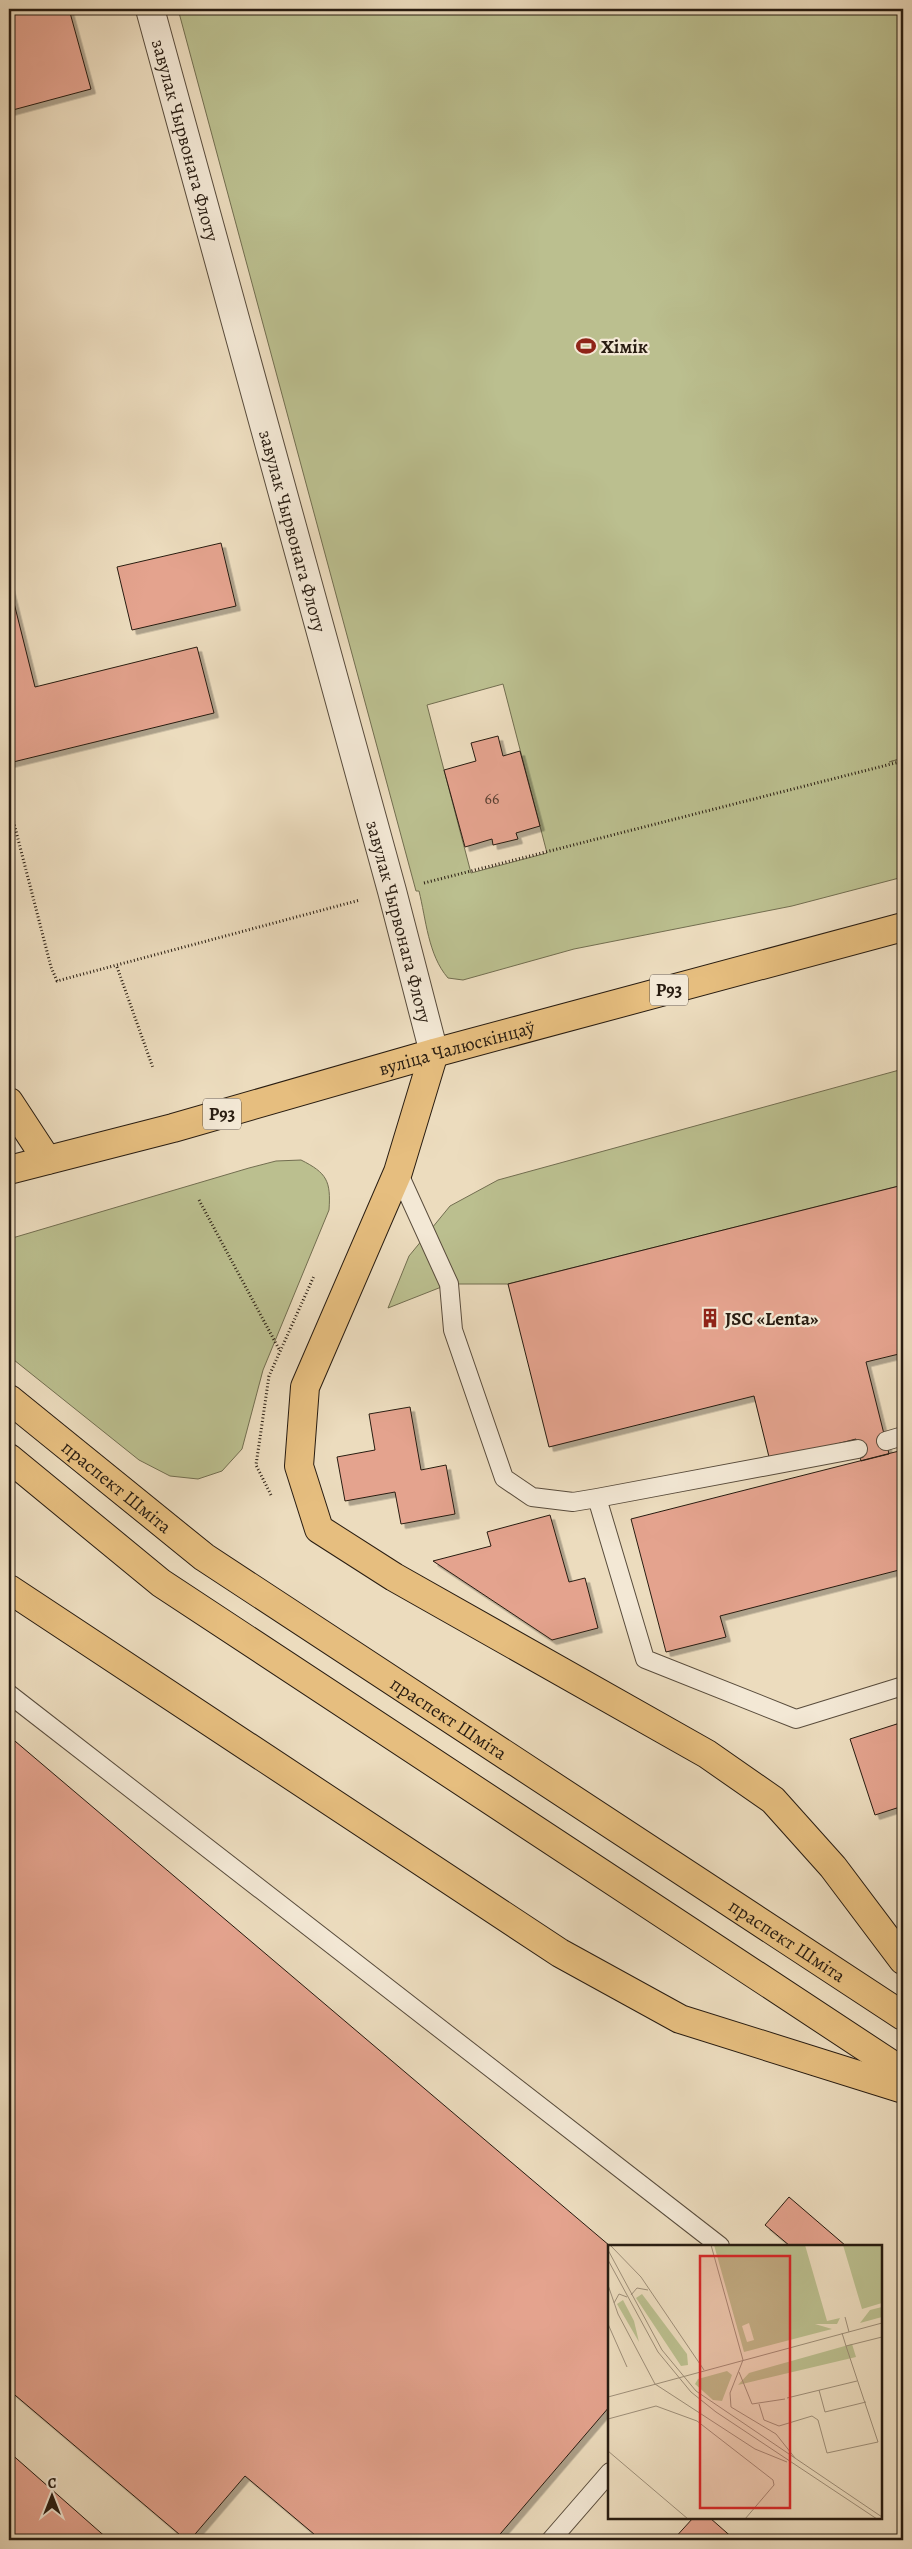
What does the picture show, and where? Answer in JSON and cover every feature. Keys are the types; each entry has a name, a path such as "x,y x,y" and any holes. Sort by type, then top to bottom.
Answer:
{"main road":[{"name":"вуліца Чалюскінцаў","path":"9,1170 173,1128 434,1053 903,928"},
{"path":"434,1053 398,1172 305,1387 299,1466 319,1529 394,1576 707,1754 774,1800 833,1867 903,1960"},
{"path":"9,1102 47,1160"},
{"name":"праспект Шміта","path":"9,1399 204,1557 903,2016"},
{"path":"9,1458 161,1583 903,2072"},
{"path":"9,1589 560,1953 680,2019 903,2089"}],"street":[{"name":"завулак Чырвонага Флоту","path":"150,9 392,892 434,1053"}],"lane":[{"path":"398,1172 449,1284 454,1330 504,1478 532,1497 573,1502 858,1449"},
{"path":"886,1441 903,1436"},
{"path":"597,1498 645,1659 796,1719 903,1686"},
{"path":"9,1694 719,2245"},
{"path":"551,2540 608,2474"}],"path":[{"path":"10,808 51,967 57,981 392,892 903,761"},
{"path":"117,966 153,1068"},
{"path":"199,1200 280,1352"}],"green space":[{"name":"Хімік","path":"178,9 903,9 903,877 792,906 574,949 463,980 448,978 441,969 432,948 419,891 416,891","holes":["503,684 547,853 471,873 427,705"]},
{"path":"903,1069 903,1185 508,1284 449,1284 388,1308 409,1256 450,1206 498,1180"},
{"path":"301,1160 317,1169 326,1179 329,1192 329,1210 263,1370 242,1449 222,1471 198,1479 170,1476 139,1460 9,1356 9,1239 249,1168 276,1161"}],"building":[{"path":"9,9 69,9 91,89 9,111"},
{"path":"221,543 236,606 132,630 117,567"},
{"path":"9,583 35,687 197,647 214,713 9,763"},
{"path":"498,736 503,756 520,751 540,826 516,833 518,839 493,845 492,839 465,847 444,770 476,761 471,743"},
{"name":"JSC «Lenta»","path":"903,1185 903,1353 866,1362 889,1454 861,1461 856,1439 770,1461 754,1396 549,1447 508,1284"},
{"path":"410,1407 421,1470 446,1465 455,1514 401,1524 395,1492 345,1501 337,1457 375,1450 369,1414"},
{"path":"903,1450 903,1569 720,1616 726,1637 666,1652 631,1519"},
{"path":"550,1515 569,1582 585,1578 598,1628 552,1640 433,1561 491,1546 487,1532"},
{"path":"903,1722 903,1806 875,1815 850,1739"},
{"path":"9,1736 609,2245 608,2408 495,2540 321,2540 245,2476 190,2540 186,2540 9,2390"},
{"path":"789,2197 845,2245 789,2245 765,2225"},
{"path":"9,2452 109,2540 9,2540"},
{"path":"692,2519 711,2519 735,2540 673,2540"}],"place":[{"name":"Хімік","path":"586,346"},
{"name":"JSC «Lenta»","path":"710,1318"}]}
